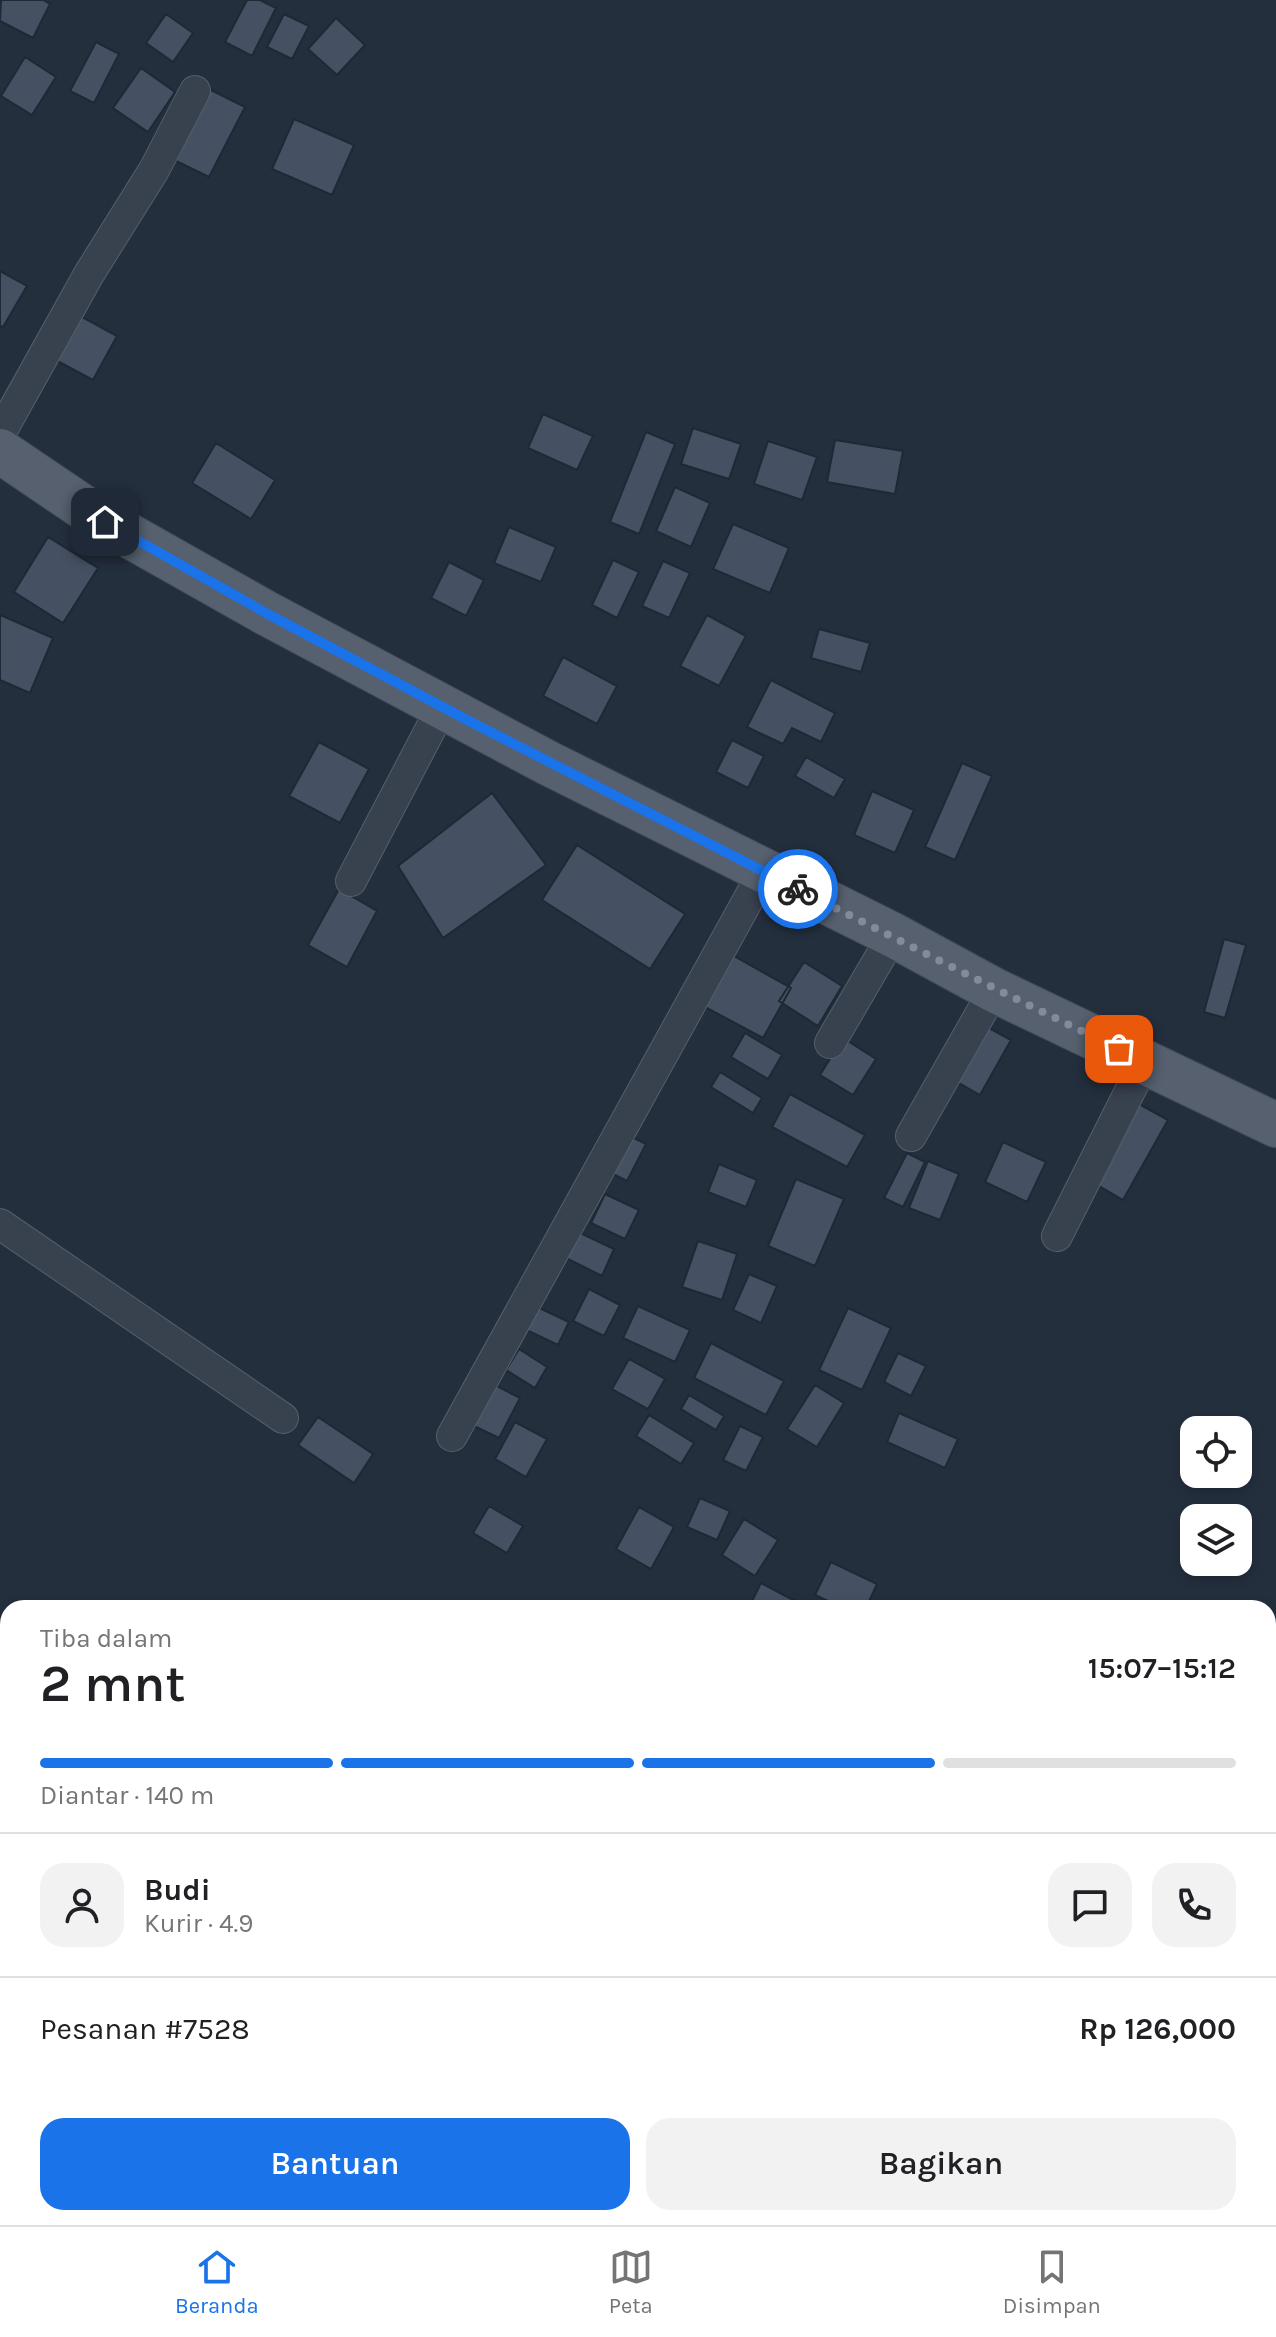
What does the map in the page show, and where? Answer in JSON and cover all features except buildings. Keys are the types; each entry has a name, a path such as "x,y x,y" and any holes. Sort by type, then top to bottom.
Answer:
{"main road":[{"path":"0,451 105,522 266,613 548,763 893,935 994,990 1276,1125"}],"street":[{"path":"0,434 89,274 154,170 195,91"},
{"path":"351,881 442,707"},
{"path":"452,1436 764,871"},
{"path":"830,1043 893,935"},
{"path":"911,1136 994,990"},
{"path":"1057,1236 1145,1061"},
{"path":"0,1224 283,1418"}],"way so far":[{"path":"798,889 893,935 994,990 1119,1049"}],"route":[{"path":"105,522 266,613 548,763 798,889"}]}
